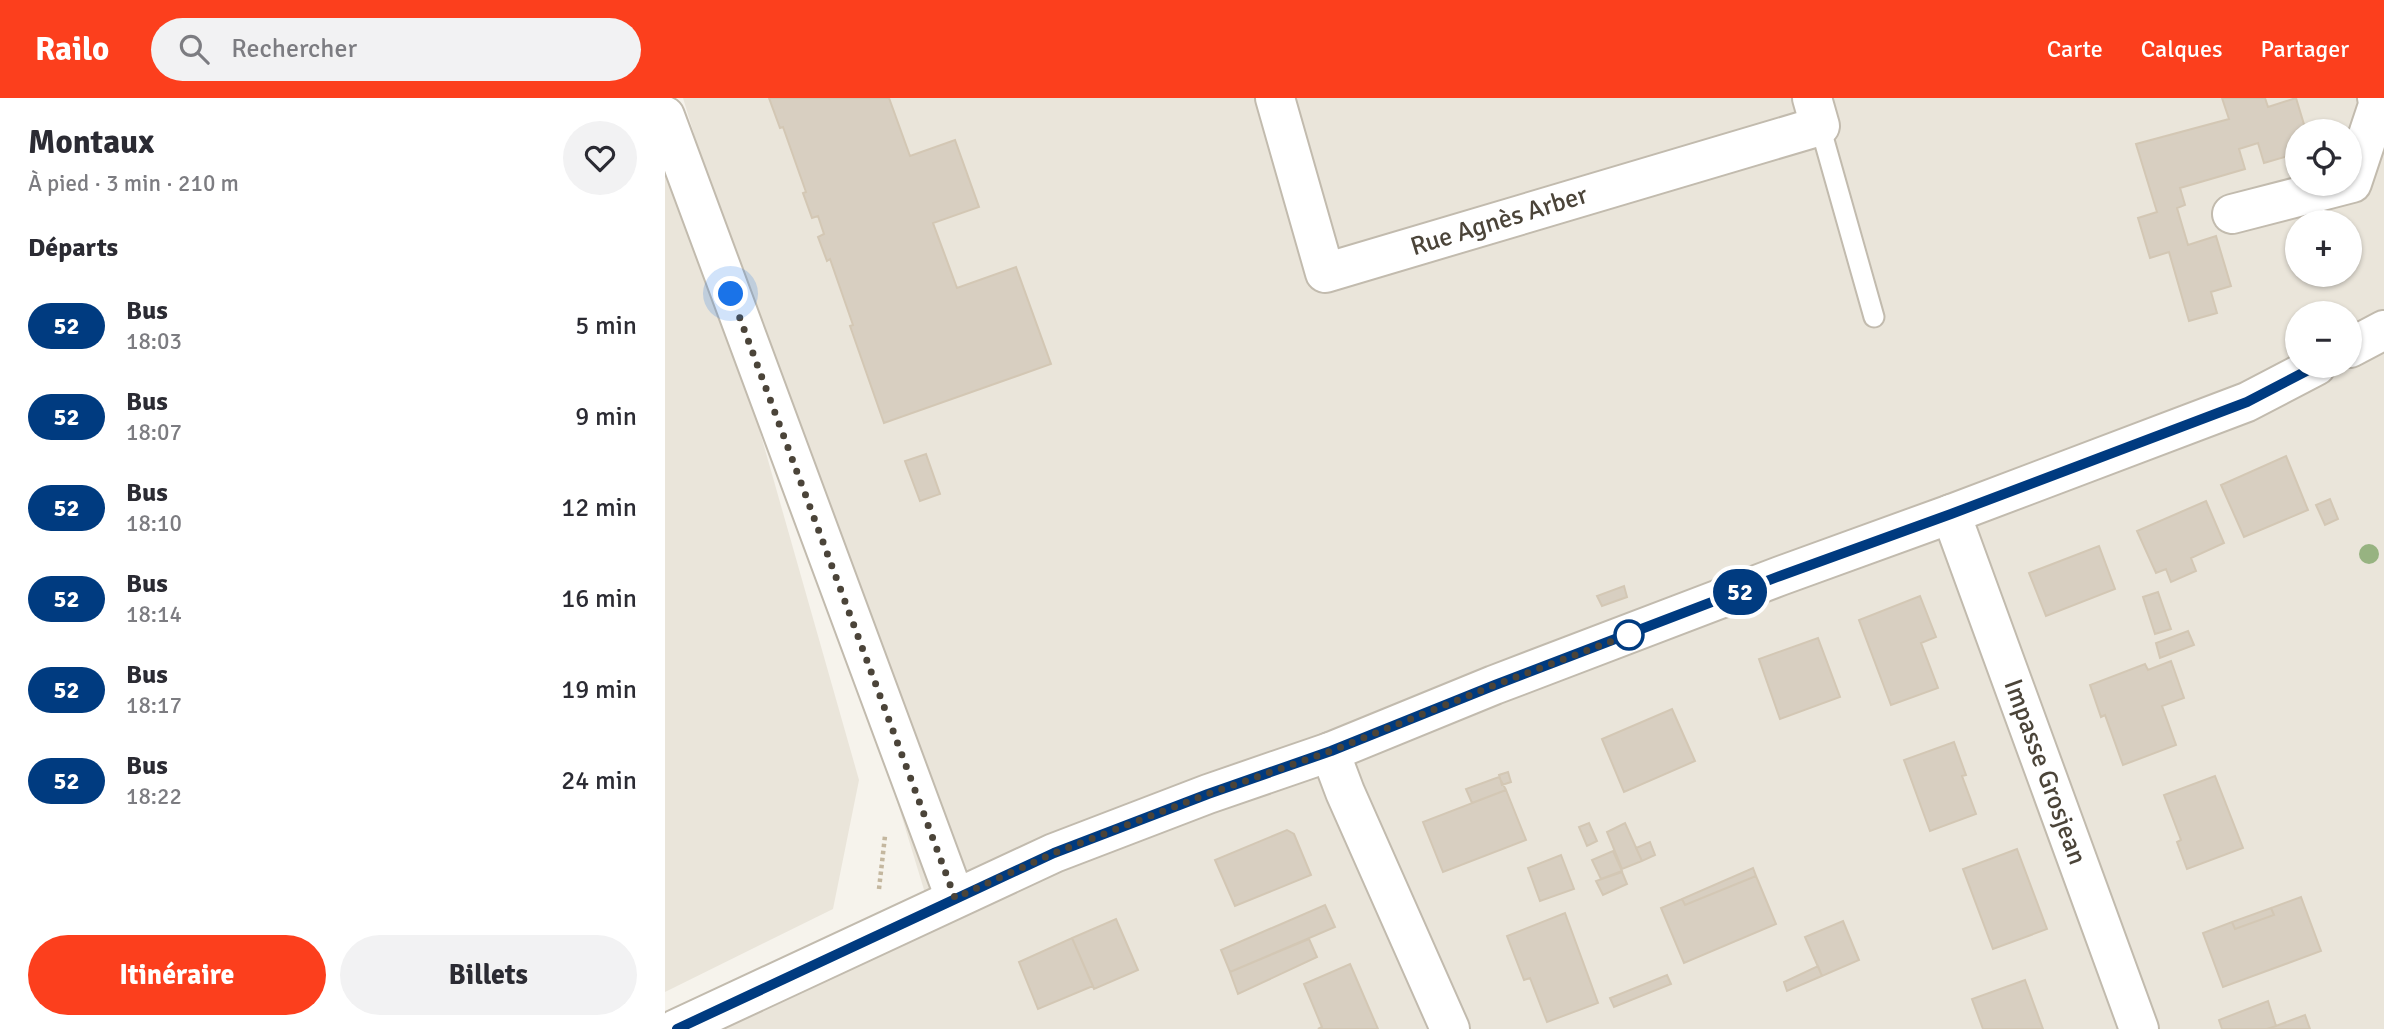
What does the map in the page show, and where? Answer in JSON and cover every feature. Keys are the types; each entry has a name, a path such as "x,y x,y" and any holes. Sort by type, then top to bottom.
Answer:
{"street":[{"name":"Rue Agnès Arber","path":"1275,98 1325,273 1816,112"},
{"path":"2232,215 2352,184 2379,102 2378,98"},
{"path":"665,116 955,898"},
{"path":"2362,342 2384,330"},
{"path":"676,1029 1054,853 1208,794 1331,751 1780,576 2247,402 2293,378"},
{"name":"Impasse Grosjean","path":"1951,514 2139,1029"},
{"path":"1331,751 1345,792 1450,1029"}],"lane":[{"path":"1816,112 1874,317"}],"shaded area":[{"path":"665,98 859,780 833,909 665,992"},
{"path":"683,98 2384,98 2384,1029 715,1029 932,916"}],"building":[{"path":"769,98 889,98 910,156 955,140 979,207 933,223 957,288 1016,267 1051,364 884,423 830,259 827,261 818,237 824,234 818,216 812,218 803,193 806,192 783,127 780,128"},
{"path":"2222,98 2265,98 2268,107 2296,98 2302,119 2285,119 2285,157 2264,163 2258,143 2239,149 2245,169 2180,188 2185,205 2177,208 2188,245 2216,236 2231,286 2211,292 2217,313 2189,321 2169,252 2150,258 2138,218 2157,212 2136,144 2229,119"},
{"path":"926,454 940,494 920,501 905,461"},
{"path":"2286,456 2308,510 2244,537 2221,485"},
{"path":"2330,499 2338,519 2325,525 2316,505"},
{"path":"2206,501 2224,543 2191,558 2196,571 2171,582 2166,569 2156,573 2137,531"},
{"path":"2099,546 2115,589 2046,616 2029,573"},
{"path":"1624,586 1627,597 1602,606 1597,596"},
{"path":"2158,592 2171,629 2155,634 2143,597"},
{"path":"1920,596 1936,637 1921,643 1938,688 1891,705 1859,620"},
{"path":"2188,631 2194,645 2160,658 2156,643"},
{"path":"1818,638 1840,697 1780,719 1759,659"},
{"path":"2171,661 2184,698 2162,706 2176,745 2123,765 2105,715 2101,717 2090,685 2145,664 2148,670"},
{"path":"1672,709 1695,761 1624,792 1602,739"},
{"path":"1954,742 1966,775 1962,776 1976,814 1930,831 1904,760"},
{"path":"1508,772 1511,782 1502,785 1499,775"},
{"path":"2215,776 2243,848 2187,869 2177,842 2181,840 2164,795"},
{"path":"1499,777 1506,790 1472,803 1466,789"},
{"path":"1506,790 1526,840 1443,872 1423,822"},
{"path":"1589,823 1597,841 1587,846 1579,827"},
{"path":"1625,823 1642,861 1622,869 1607,832"},
{"path":"1287,830 1294,834 1311,875 1235,906 1215,860"},
{"path":"1650,842 1655,855 1642,861 1636,848"},
{"path":"2017,849 2047,929 1993,949 1963,869"},
{"path":"1613,851 1622,871 1601,879 1592,860"},
{"path":"1561,855 1574,889 1540,901 1528,868"},
{"path":"1753,868 1756,876 1685,905 1682,899"},
{"path":"1622,872 1627,884 1603,895 1596,881"},
{"path":"1756,876 1776,924 1684,963 1661,908 1682,899 1685,905"},
{"path":"2301,897 2321,951 2223,987 2203,933 2232,922 2235,929 2274,915 2271,908"},
{"path":"1325,905 1335,927 1230,972 1221,950"},
{"path":"2271,908 2274,915 2235,929 2232,922"},
{"path":"1565,913 1598,1003 1547,1022 1530,978 1524,980 1507,936"},
{"path":"1116,919 1138,970 1094,989 1072,938"},
{"path":"1843,921 1859,960 1822,976 1805,937"},
{"path":"1072,938 1093,986 1038,1009 1019,962"},
{"path":"1309,939 1317,957 1238,994 1230,972"},
{"path":"1350,964 1378,1029 1318,1029 1322,1027 1304,984"},
{"path":"1818,966 1822,976 1787,991 1784,982"},
{"path":"1667,975 1671,984 1614,1007 1610,998"},
{"path":"2025,980 2043,1029 1983,1029 1972,999"},
{"path":"2268,1001 2276,1026 2267,1029 2222,1029 2219,1020"},
{"path":"2305,1015 2310,1029 2268,1029"}],"bus line":[{"name":"52","path":"677,1029 1054,853 1208,794 1331,751 1780,576 2247,402 2293,378"}],"route":[{"path":"731,294 955,898 1054,853 1208,794 1331,751 1636,632 1629,635"}]}
